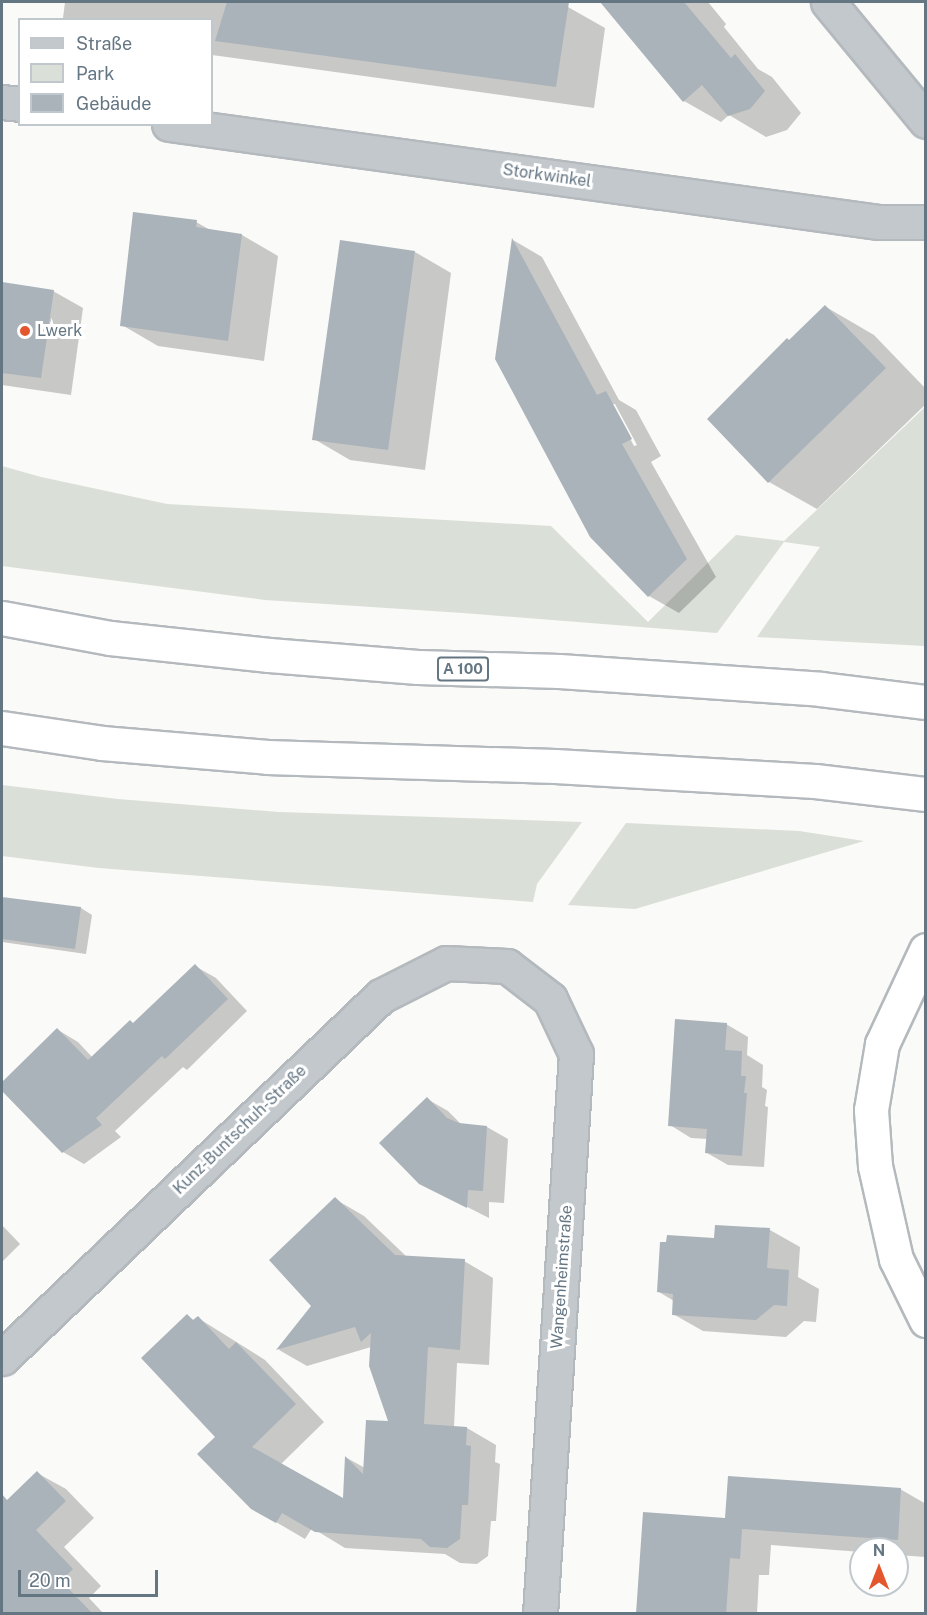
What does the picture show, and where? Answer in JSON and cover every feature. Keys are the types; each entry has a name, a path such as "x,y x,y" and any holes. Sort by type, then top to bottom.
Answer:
{"highway":[{"name":"A 100","path":"2,618 110,638 268,655 418,667 559,671 808,688 926,702"},
{"path":"2,728 102,743 267,757 567,766 815,781 926,794"},
{"path":"926,950 882,1044 871,1110 874,1166 896,1259 926,1320"}],"street":[{"path":"828,2 926,121"},
{"path":"2,102 18,104"},
{"name":"Storkwinkel","path":"183,126 879,222 926,222"},
{"name":"Kunz-Buntschuh-Straße","path":"2,1358 381,996 446,963 507,966"},
{"name":"Wangenheimstraße","path":"507,966 550,999 576,1054 540,1614"}],"green space":[{"path":"925,407 925,646 757,637 820,547 784,542 717,633 265,600 2,566 2,466 41,477 167,504 551,526 648,622 736,535 784,541"},
{"path":"2,785 118,799 279,812 582,822 537,884 533,902 99,868 2,856"},
{"path":"626,823 799,831 864,841 635,909 568,905"}],"building":[{"path":"227,2 569,2 556,87 215,41"},
{"path":"600,2 684,2 731,58 735,54 765,91 750,109 728,116 702,85 683,102"},
{"path":"133,212 197,220 196,227 242,234 228,341 120,326"},
{"path":"512,238 597,395 606,391 632,439 622,444 687,559 648,597 590,537 495,359"},
{"path":"340,240 415,251 388,450 312,440"},
{"name":"Lwerk","path":"2,282 54,290 41,378 2,373"},
{"path":"825,305 886,368 768,483 707,419 787,338 789,340"},
{"path":"2,897 81,907 75,949 2,939"},
{"path":"195,964 228,999 165,1059 162,1056 96,1118 102,1125 62,1153 2,1091 2,1082 57,1028 88,1060 130,1020 133,1023"},
{"path":"675,1019 727,1023 725,1050 742,1051 741,1076 746,1076 744,1093 747,1093 742,1156 705,1153 707,1129 668,1126"},
{"path":"427,1097 447,1118 459,1123 487,1126 483,1191 468,1190 467,1208 419,1184 379,1143"},
{"path":"335,1197 395,1255 465,1259 460,1350 428,1347 424,1424 467,1427 466,1445 471,1446 468,1505 462,1505 460,1539 447,1548 430,1547 421,1539 315,1532 282,1513 276,1523 251,1509 197,1454 215,1437 141,1358 187,1314 193,1320 198,1316 229,1349 236,1342 296,1404 252,1447 343,1498 345,1456 363,1474 366,1420 388,1421 369,1366 371,1333 361,1342 355,1327 276,1350 311,1306 269,1260"},
{"path":"715,1225 770,1228 767,1268 789,1270 787,1306 774,1305 756,1320 672,1315 673,1294 657,1292 660,1242 666,1242 667,1235 714,1238"},
{"path":"37,1471 66,1501 36,1530 73,1569 61,1581 93,1614 2,1614 2,1494 7,1500"},
{"path":"728,1476 901,1488 898,1537 855,1537 742,1529 740,1559 730,1558 726,1614 636,1614 643,1512 725,1518"}],"place":[{"name":"Lwerk","path":"25,331"}]}
